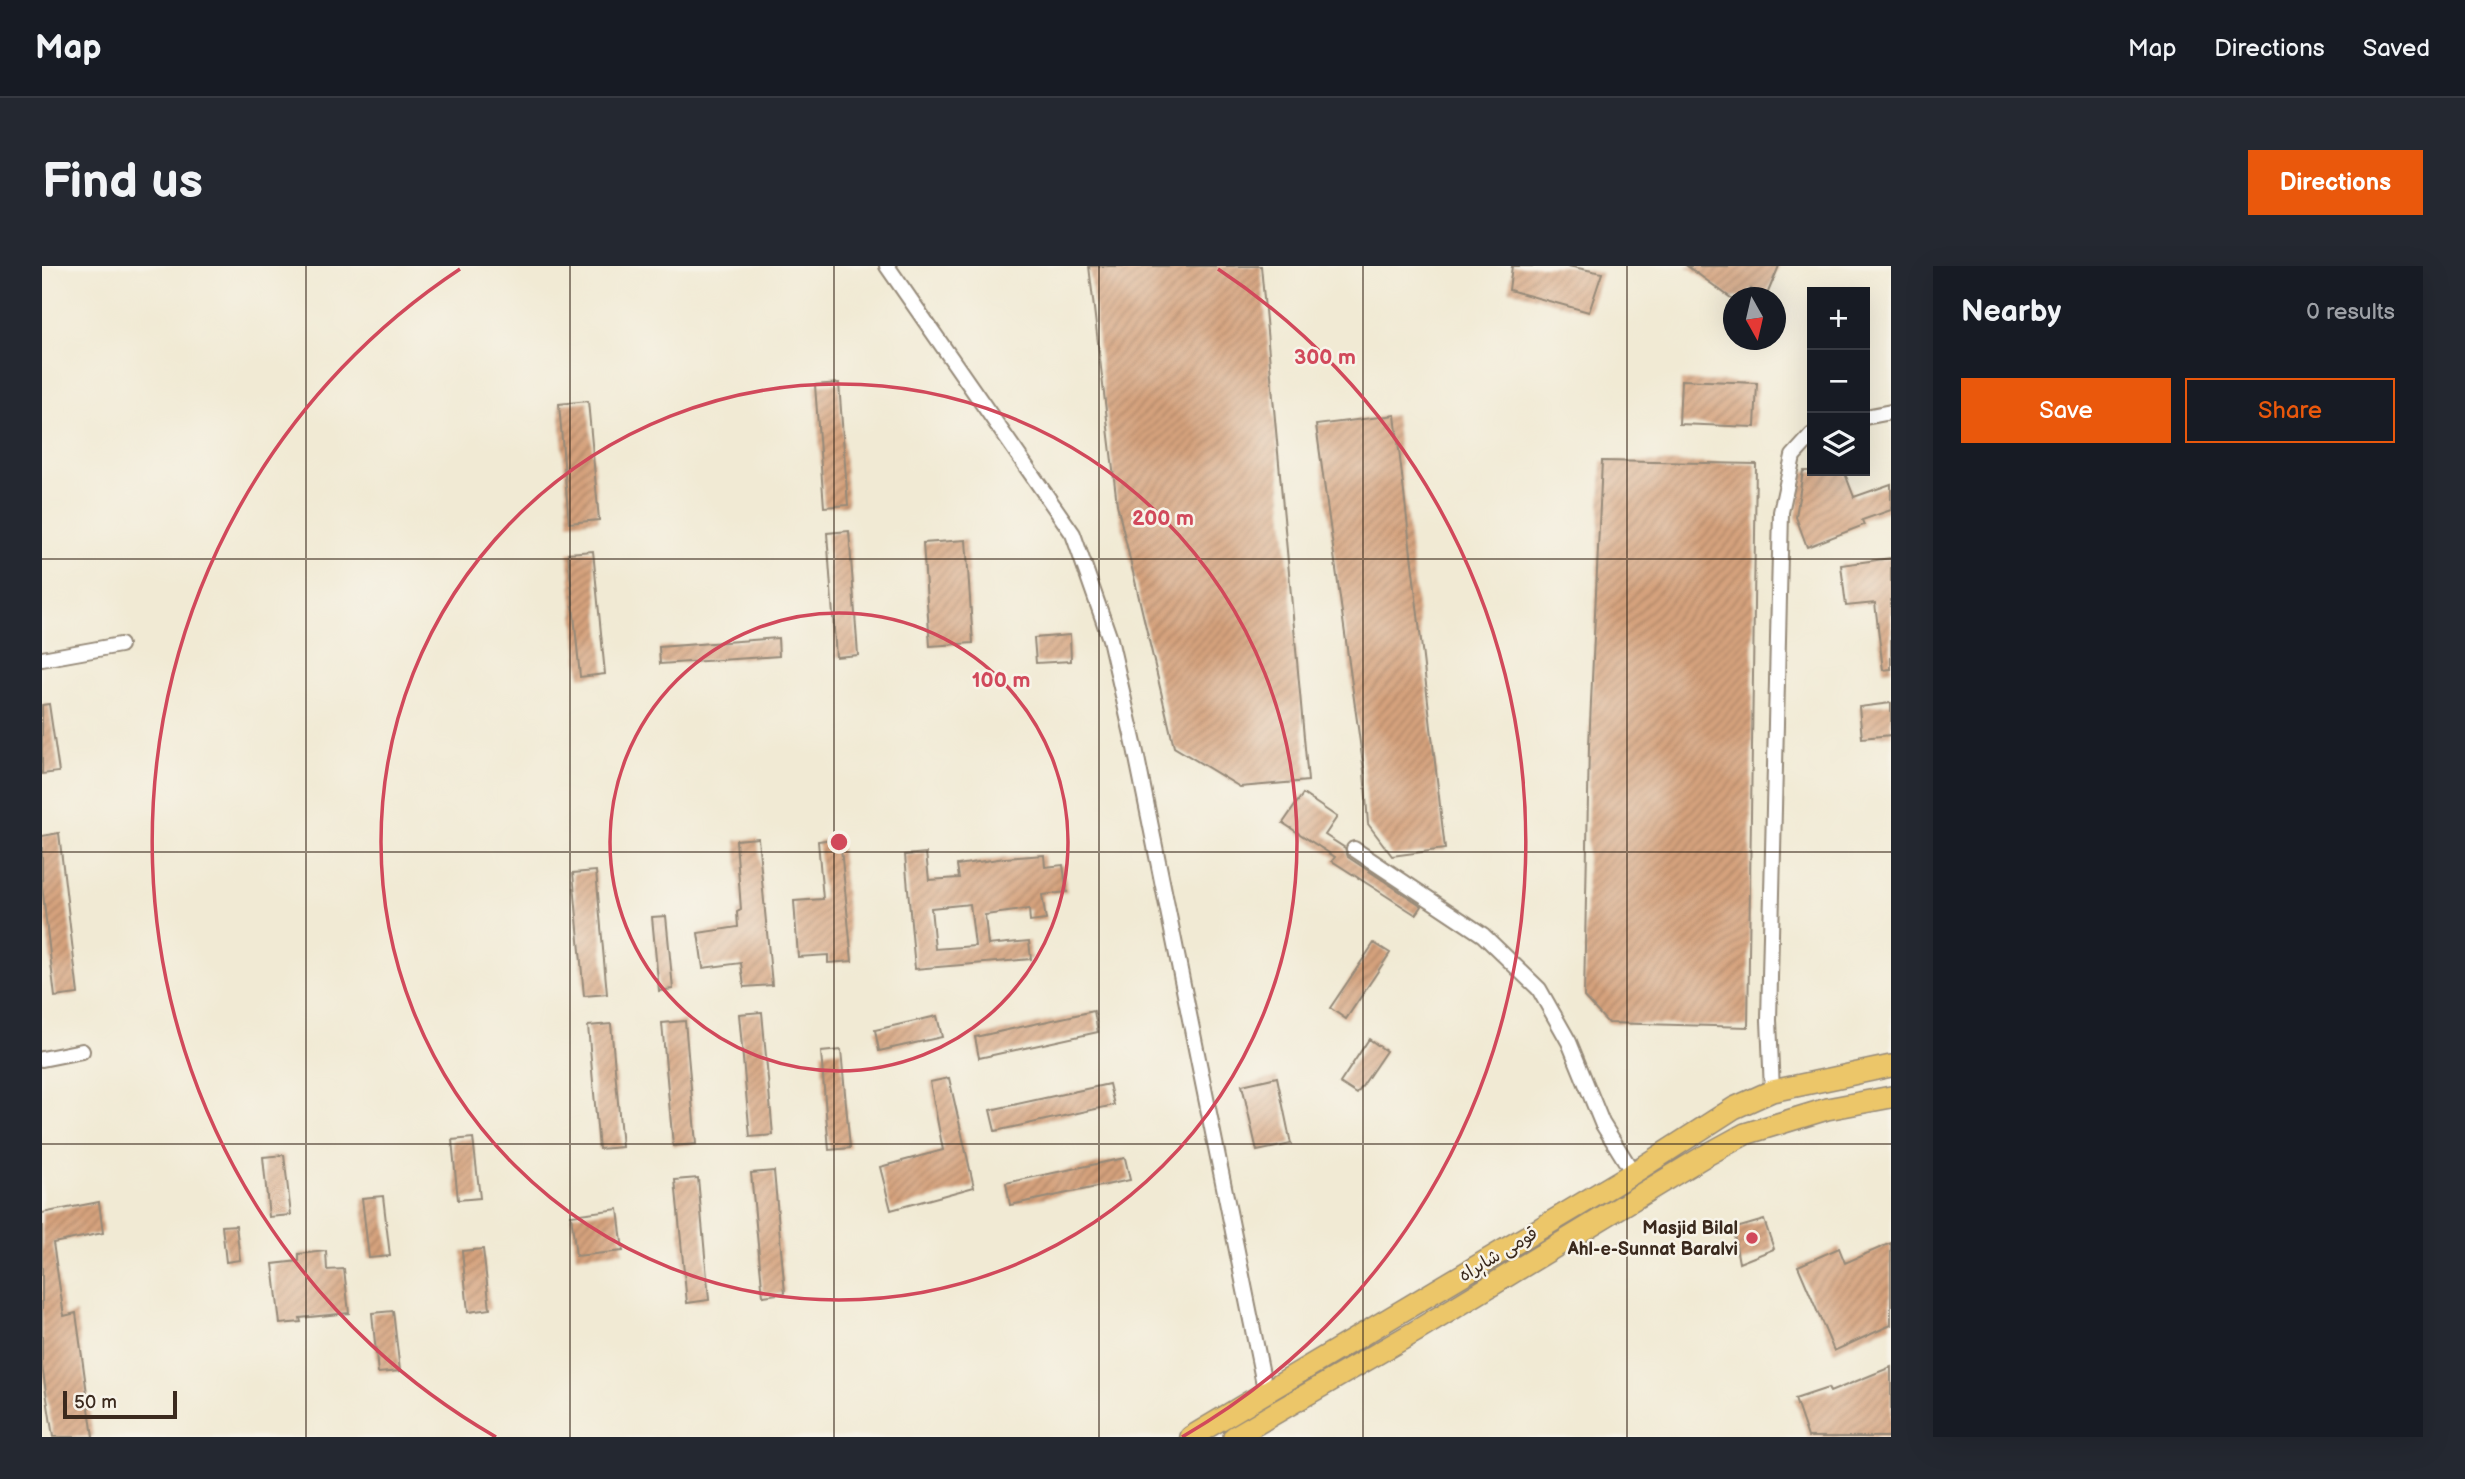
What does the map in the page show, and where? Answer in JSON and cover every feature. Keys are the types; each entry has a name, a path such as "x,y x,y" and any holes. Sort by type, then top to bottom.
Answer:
{"highway":[{"name":"قومی شاہراہ","path":"1192,1437 1633,1173 1734,1108 1772,1091 1891,1066"},
{"name":"قومی شاہراہ","path":"1234,1437 1745,1134 1827,1109 1891,1097"}],"street":[{"path":"887,266 1073,534 1110,639 1138,761 1266,1394"},
{"path":"1870,416 1891,412"},
{"path":"1772,1091 1769,1020 1781,512 1793,456 1807,441"},
{"path":"42,659 120,645"},
{"path":"1354,849 1483,935 1539,989 1569,1042 1602,1124 1633,1173"},
{"path":"42,1059 82,1051"}],"building":[{"path":"1089,266 1261,266 1308,781 1240,787 1174,747 1117,504"},
{"path":"1512,266 1568,266 1602,273 1589,312 1509,290"},
{"path":"1687,266 1779,266 1770,287 1723,287 1723,292"},
{"path":"1681,380 1757,383 1755,427 1679,424"},
{"path":"839,383 848,505 824,507 815,385"},
{"path":"588,401 599,520 569,523 559,404"},
{"path":"1395,415 1445,849 1392,856 1368,824 1364,771 1316,425"},
{"path":"1602,461 1756,464 1748,1027 1608,1023 1584,997 1589,746"},
{"path":"1803,471 1807,471 1807,476 1846,476 1854,497 1891,484 1891,510 1862,520 1864,525 1807,547 1796,517"},
{"path":"849,531 858,655 836,657 827,533"},
{"path":"966,540 973,643 930,646 923,543"},
{"path":"593,551 605,674 580,677 568,553"},
{"path":"1891,558 1891,669 1883,670 1875,603 1846,606 1841,565"},
{"path":"1070,635 1071,661 1036,663 1034,638"},
{"path":"778,638 779,656 660,664 659,647"},
{"path":"1891,703 1891,735 1862,738 1859,707"},
{"path":"49,704 59,772 42,774 42,705"},
{"path":"1303,794 1337,817 1325,835 1345,848 1348,857 1422,906 1416,915 1332,861 1335,857 1283,823"},
{"path":"59,833 78,994 55,997 42,886 42,836"},
{"path":"758,838 772,985 744,987 741,963 703,968 698,933 738,927 737,912 741,910 736,840"},
{"path":"840,838 852,961 828,963 828,955 798,957 794,901 823,899 818,841"},
{"path":"926,853 929,880 959,878 957,865 1044,855 1045,867 1063,865 1067,892 1042,895 1046,920 1030,922 1029,909 985,915 988,945 1029,941 1031,959 915,969 905,855","holes":["970,904 975,946 935,949 931,908"]},
{"path":"596,871 607,994 584,996 573,873"},
{"path":"666,916 673,989 659,991 652,917"},
{"path":"1374,943 1390,953 1346,1019 1330,1008"},
{"path":"1094,1011 1098,1032 979,1058 975,1037"},
{"path":"762,1012 773,1135 750,1137 739,1014"},
{"path":"937,1016 942,1037 879,1051 875,1030"},
{"path":"685,1021 696,1144 673,1146 662,1023"},
{"path":"611,1024 622,1147 599,1149 588,1026"},
{"path":"1369,1039 1386,1051 1357,1094 1340,1083"},
{"path":"841,1050 850,1148 829,1150 821,1052"},
{"path":"1277,1077 1291,1144 1257,1151 1242,1085"},
{"path":"949,1078 974,1187 891,1210 880,1167 943,1150 930,1082"},
{"path":"1109,1084 1114,1105 995,1131 990,1110"},
{"path":"473,1138 480,1198 458,1200 452,1140"},
{"path":"284,1155 291,1215 269,1217 263,1157"},
{"path":"1125,1158 1130,1180 1010,1205 1006,1183"},
{"path":"774,1171 785,1293 763,1296 751,1173"},
{"path":"698,1178 709,1300 687,1303 675,1180"},
{"path":"383,1196 390,1256 369,1258 362,1198"},
{"path":"99,1202 103,1233 53,1243 64,1316 76,1313 93,1437 53,1437 42,1366 42,1213"},
{"path":"618,1209 623,1251 576,1256 571,1215"},
{"name":"Masjid Bilal Ahl-e-Sunnat Baralvi","path":"1764,1220 1774,1249 1739,1263 1733,1229"},
{"path":"236,1225 240,1260 226,1262 222,1226"},
{"path":"1891,1243 1891,1325 1834,1351 1798,1266 1839,1248 1845,1263"},
{"path":"483,1249 490,1309 468,1312 462,1251"},
{"path":"326,1251 327,1270 344,1269 349,1313 300,1318 301,1322 280,1324 273,1264 299,1261 299,1254"},
{"path":"393,1311 400,1371 378,1373 372,1313"},
{"path":"1891,1367 1891,1437 1808,1437 1795,1399 1828,1388 1830,1392"}],"place":[{"name":"Masjid Bilal Ahl-e-Sunnat Baralvi","path":"1752,1238"}]}
